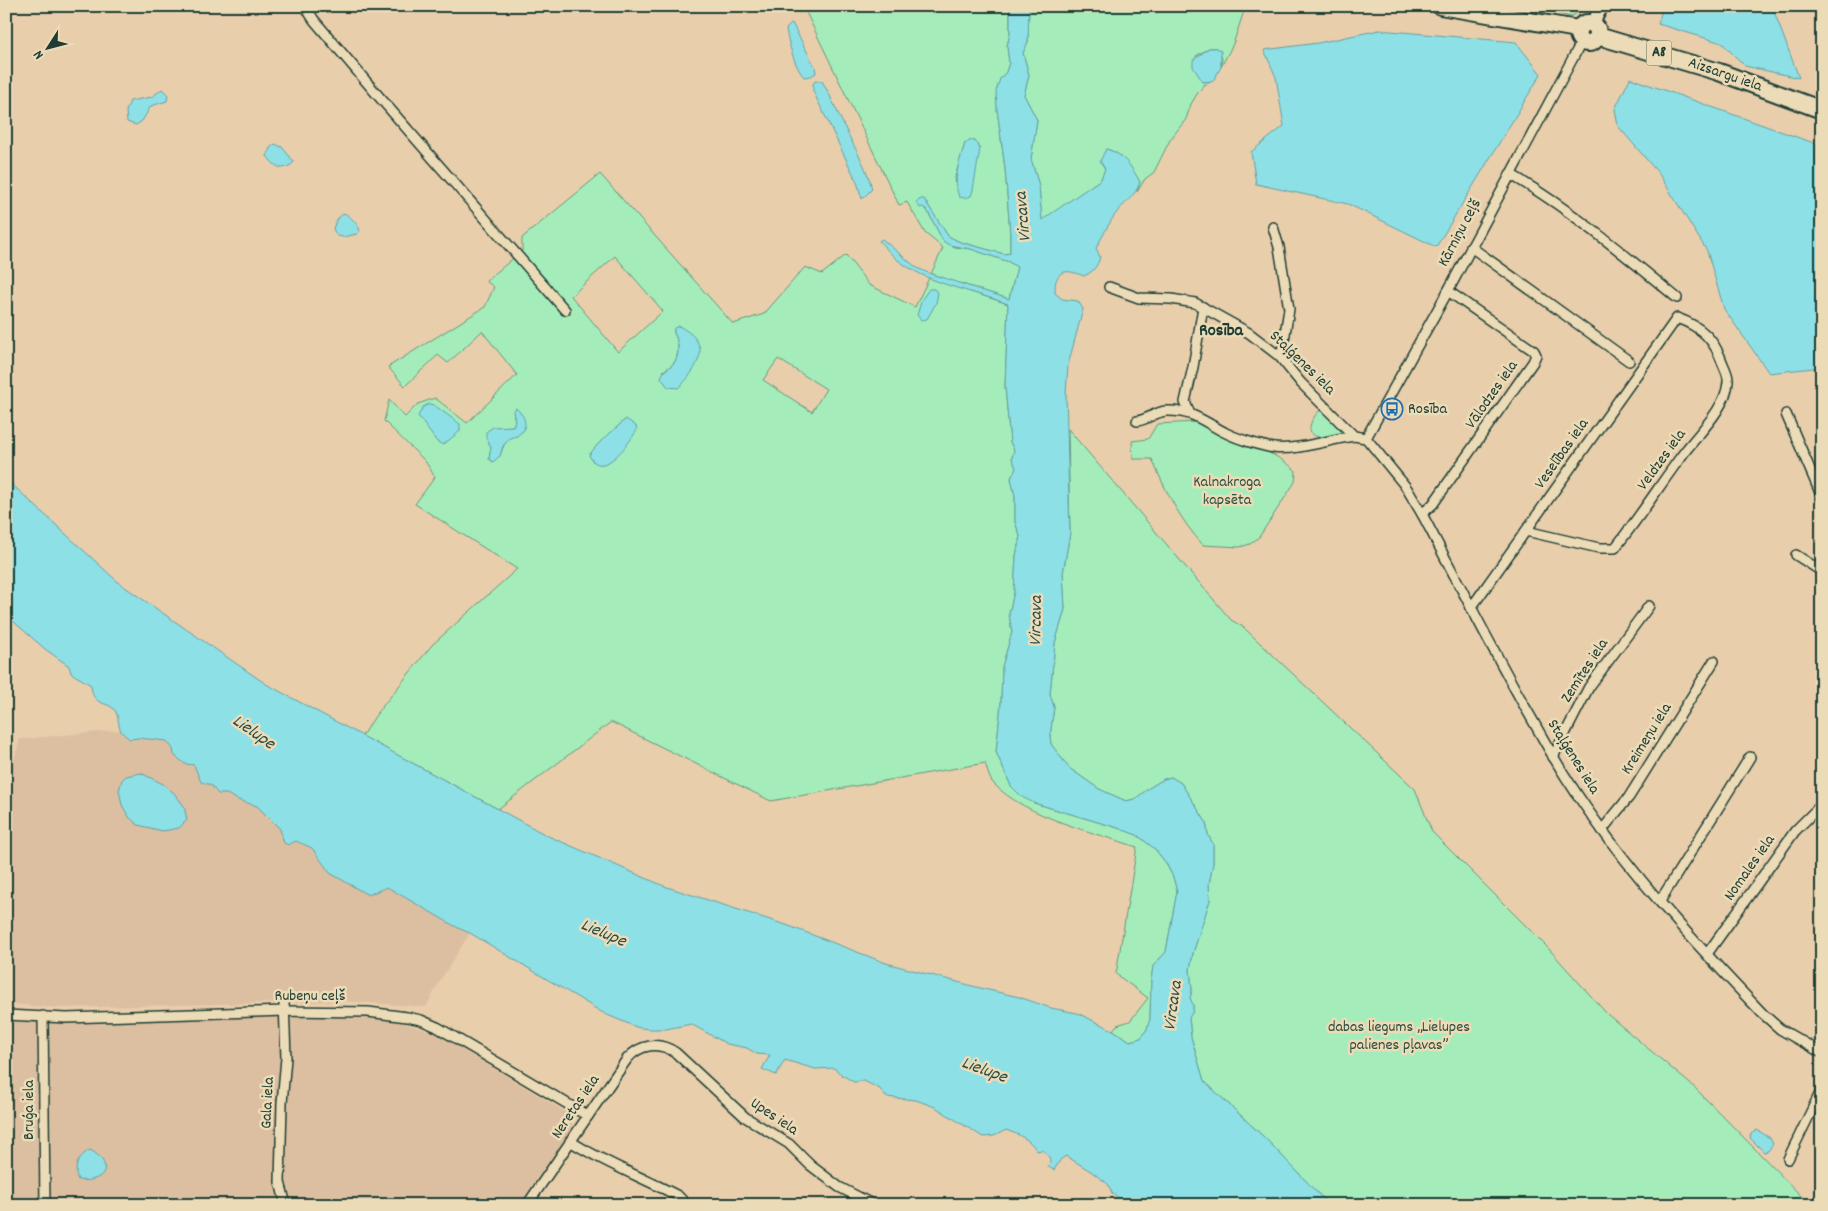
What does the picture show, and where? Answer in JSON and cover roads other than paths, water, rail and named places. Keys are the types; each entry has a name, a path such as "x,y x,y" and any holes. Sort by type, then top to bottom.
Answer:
{"highway":[{"name":"Aizsargu iela","path":"1440,6 1588,32 1719,72 1822,110"}],"main road":[{"name":"Kārniņu ceļš","path":"1588,32 1602,6"}],"street":[{"path":"305,6 314,20 375,92 565,310"},
{"name":"Kārniņu ceļš","path":"1366,438 1588,32"},
{"path":"1510,174 1623,253 1677,298"},
{"path":"1273,227 1279,247 1289,309 1282,353 1285,363"},
{"path":"1471,247 1629,361"},
{"name":"Staļģenes iela","path":"1109,287 1139,298 1184,300 1203,307 1249,333 1279,356 1301,383 1354,436"},
{"name":"Vālodzes iela","path":"1422,514 1433,504 1533,362 1536,355 1534,351 1448,291"},
{"path":"1190,414 1185,402 1203,307"},
{"name":"Veldzes iela","path":"1526,531 1599,548 1615,548 1635,524 1679,459 1710,420 1720,405 1729,380 1717,348 1693,324 1677,318"},
{"name":"Veselības iela","path":"1471,608 1677,318"},
{"path":"1137,420 1144,420 1155,414 1167,411 1190,414 1202,418 1227,433 1274,448 1288,448 1354,436 1366,438"},
{"path":"1786,414 1822,496"},
{"name":"Staļģenes iela","path":"1366,438 1406,487 1553,757 1602,830 1660,902 1763,1014 1780,1029 1822,1053"},
{"path":"1796,555 1818,569 1822,569"},
{"name":"Zemītes iela","path":"1553,757 1589,687 1649,606"},
{"name":"Kreimeņu iela","path":"1602,830 1629,797 1714,661"},
{"path":"1660,902 1750,758"},
{"name":"Nomales iela","path":"1707,954 1795,831 1822,804"},
{"name":"Rubeņu ceļš","path":"6,1015 66,1018 106,1017 284,1006 368,1012 421,1020 437,1027 588,1116"},
{"name":"Gala iela","path":"284,1006 286,1058 282,1103 280,1182 286,1205"},
{"name":"Bruģa iela","path":"43,1016 44,1205"},
{"name":"Neretas iela","path":"527,1205 630,1056 646,1047 663,1046"},
{"name":"Upes iela","path":"663,1046 681,1057 745,1117 789,1144 810,1165 839,1187 874,1205"},
{"path":"1788,1160 1822,1089"},
{"path":"570,1141 621,1169 636,1174 678,1196 683,1201 681,1205"}],"water":[{"path":"1010,6 1029,6 1028,42 1023,53 1029,75 1024,95 1037,120 1031,159 1039,186 1042,220 1101,179 1105,169 1100,161 1106,149 1122,157 1140,182 1132,196 1114,216 1096,248 1100,257 1094,269 1084,276 1071,272 1062,273 1056,280 1055,285 1055,293 1062,299 1078,301 1083,309 1068,365 1066,393 1070,533 1063,573 1065,609 1055,643 1050,694 1054,707 1050,736 1051,744 1069,768 1099,789 1126,801 1135,799 1149,788 1171,777 1181,783 1206,822 1208,835 1213,844 1213,863 1209,884 1210,900 1193,953 1190,969 1192,990 1190,998 1193,1011 1189,1018 1191,1037 1204,1081 1266,1139 1329,1205 1128,1205 1112,1193 1108,1184 1066,1156 1061,1159 1054,1170 1048,1167 1050,1159 1048,1155 1042,1150 1037,1151 1027,1140 1019,1135 1006,1130 994,1136 983,1137 935,1107 916,1100 886,1097 880,1089 864,1081 854,1082 834,1068 815,1069 785,1060 776,1075 762,1069 770,1055 757,1054 747,1048 727,1044 691,1024 666,1029 648,1029 636,1027 605,1014 470,933 387,887 368,895 330,873 312,848 296,841 288,845 284,843 280,829 257,806 227,794 218,794 211,785 201,782 194,765 185,764 174,755 173,749 167,741 130,739 125,735 120,729 116,712 113,708 95,698 91,685 71,673 69,666 45,649 6,615 6,479 119,583 266,684 548,836 664,886 789,926 886,963 1019,997 1051,1008 1077,1013 1113,1030 1130,1041 1141,1038 1147,1029 1150,1019 1153,966 1166,952 1177,891 1166,863 1155,849 1137,835 1034,803 1022,797 1011,786 996,752 1001,704 1002,667 1012,632 1009,614 1014,592 1016,556 1020,536 1015,522 1015,496 1011,478 1016,468 1012,458 1014,450 1010,442 1005,387 1008,304 926,277 899,261 879,241 882,239 917,268 1009,299 1017,267 1009,262 971,249 949,245 943,241 927,210 923,207 920,208 916,202 924,199 948,236 960,242 1004,254 1010,253 1005,168 996,91 1009,63 1007,46 1010,34"},
{"path":"1663,6 1772,6 1799,78 1745,66 1722,43 1658,24"},
{"path":"792,23 815,67 816,73 811,76 804,77 792,54 786,29"},
{"path":"1379,30 1516,42 1541,74 1436,247 1348,204 1256,184 1251,152 1284,126 1276,77 1264,50 1318,43"},
{"path":"1209,48 1216,48 1221,51 1221,67 1213,81 1203,82 1193,67 1193,60"},
{"path":"1630,78 1822,146 1822,367 1769,373 1724,309 1707,251 1659,174 1618,126 1615,109"},
{"path":"815,81 822,81 867,173 872,189 862,199 857,182 813,91"},
{"path":"162,89 168,95 167,101 151,106 142,121 136,125 127,122 126,111 130,101 152,97"},
{"path":"972,140 976,142 980,149 973,190 971,196 959,197 956,183 958,170 965,143"},
{"path":"275,144 282,147 294,162 283,168 276,166 267,156 270,148"},
{"path":"344,213 353,220 360,230 357,234 343,237 337,236 333,229 336,220"},
{"path":"929,289 934,289 938,293 936,303 927,319 921,320 917,315 922,299"},
{"path":"679,326 698,342 700,355 693,371 678,388 668,387 661,378 665,371 674,363 677,356 678,344 674,328"},
{"path":"429,404 434,405 460,424 460,431 443,445 437,442 418,416 423,407"},
{"path":"516,408 524,418 524,430 517,436 510,438 503,446 500,456 493,462 489,459 491,447 486,438 486,432 493,427 513,426 515,421 513,411"},
{"path":"626,419 636,426 637,430 628,443 615,458 608,462 601,464 594,462 589,455 599,443"},
{"path":"141,773 163,784 174,793 184,806 187,820 179,828 163,831 138,825 129,817 122,805 119,790 122,780 126,776"},
{"path":"1757,1130 1770,1138 1773,1144 1768,1151 1764,1152 1750,1138 1751,1134"},
{"path":"90,1150 103,1161 104,1171 101,1176 95,1179 78,1180 76,1167 82,1156"}],"place":[{"name":"Rosība","path":"1392,409"}],"district":[{"name":"Rosība","path":"1221,331"}],"water label":[{"name":"Vircava","path":"1024,217"},
{"name":"Vircava","path":"1037,621"},
{"name":"Lielupe","path":"253,733"},
{"name":"Lielupe","path":"603,934"},
{"name":"Vircava","path":"1174,1006"},
{"name":"Lielupe","path":"984,1071"}],"park label":[{"name":"Kalnakroga kapsēta","path":"1227,491"},
{"name":"dabas liegums „Lielupes palienes pļavas”","path":"1399,1036"}]}
